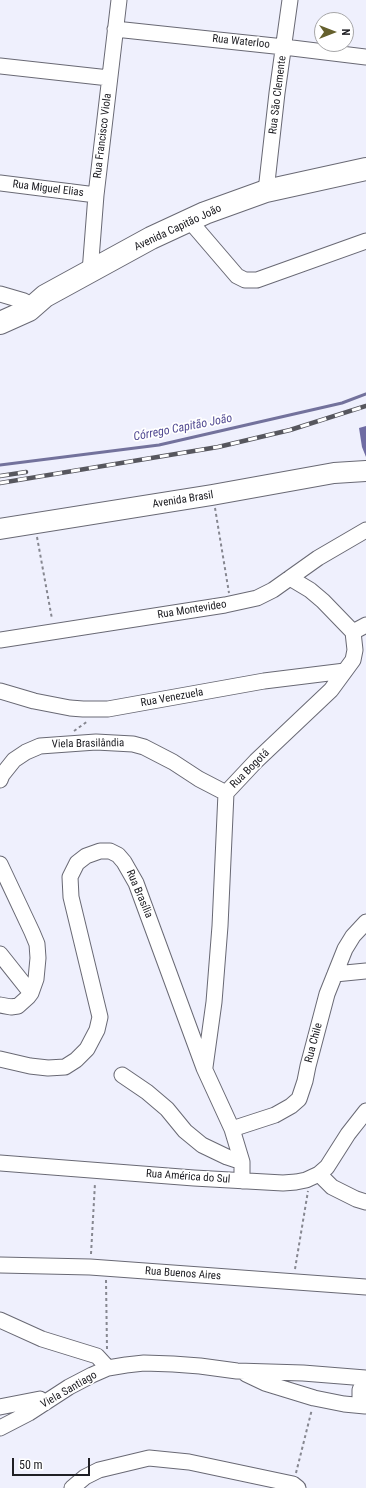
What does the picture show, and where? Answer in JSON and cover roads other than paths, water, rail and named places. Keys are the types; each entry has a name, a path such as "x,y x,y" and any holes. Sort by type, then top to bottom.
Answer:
{"highway":[{"name":"Avenida Capitão João","path":"0,323 32,303 151,238 205,213 266,191 366,169"},
{"name":"Avenida Capitão João","path":"0,311 32,303"}],"main road":[{"name":"Avenida Brasil","path":"0,529 212,495 334,473 366,471"}],"street":[{"name":"Rua Francisco Viola","path":"90,272 96,195 119,0"},
{"name":"Rua São Clemente","path":"266,191 290,0"},
{"name":"Rua Waterloo","path":"116,29 366,57"},
{"path":"0,66 109,78"},
{"name":"Rua Miguel Elias","path":"0,183 96,195"},
{"path":"189,220 236,276 245,280 257,280 366,241"},
{"path":"0,294 32,303"},
{"name":"Rua Montevideo","path":"0,640 54,633 231,604 266,594 318,558 366,530"},
{"path":"290,578 310,590 323,601 353,632 366,625"},
{"name":"Rua Bogotá","path":"204,1068 214,1002 220,926 226,793 256,761 331,690 346,671 353,660 355,650 353,632"},
{"name":"Rua Venezuela","path":"0,691 34,701 70,708 108,709 264,681 346,671"},
{"name":"Viela Brasilândia","path":"0,780 2,775 14,760 26,752 40,746 90,742 116,743 133,744 144,747 226,793"},
{"name":"Rua Brasília","path":"0,1059 30,1066 48,1068 65,1067 76,1060 87,1049 97,1030 100,1017 71,897 70,876 76,863 86,856 100,851 110,851 118,855 124,862 136,883 204,1068 232,1129 242,1162 242,1181"},
{"path":"0,864 27,919 36,944 38,958 37,970 31,993 24,1002 18,1006 11,1007 0,1005"},
{"name":"Rua Chile","path":"232,1129 276,1115 299,1099 305,1082 327,994 345,949 353,936 366,922"},
{"path":"0,954 31,993"},
{"path":"335,974 366,971"},
{"path":"122,1075 147,1092 167,1109 185,1131 202,1145 227,1157 242,1162"},
{"path":"366,1111 348,1134 327,1167 315,1176 332,1187 356,1199 366,1202"},
{"name":"Rua América do Sul","path":"0,1163 283,1183 296,1182 315,1176"},
{"name":"Rua Buenos Aires","path":"0,1265 106,1268 366,1288"},
{"path":"0,1320 42,1339 97,1356 108,1368"},
{"name":"Viela Santiago","path":"0,1428 16,1421 69,1387 108,1368 144,1364 173,1364 237,1371 303,1373 366,1379"},
{"name":"Viela Santiago","path":"237,1371 265,1383 314,1398 344,1404 366,1406"},
{"path":"366,1379 360,1390 360,1397 366,1406"},
{"path":"0,1407 40,1399 45,1403"},
{"path":"72,1488 85,1477 98,1470 149,1458 189,1462 295,1486"}],"waterway":[{"name":"Córrego Capitão João","path":"0,465 159,445 342,403 366,394"}],"railway":[{"path":"0,483 218,447 290,430 366,406"},
{"path":"0,476 26,472"}]}
